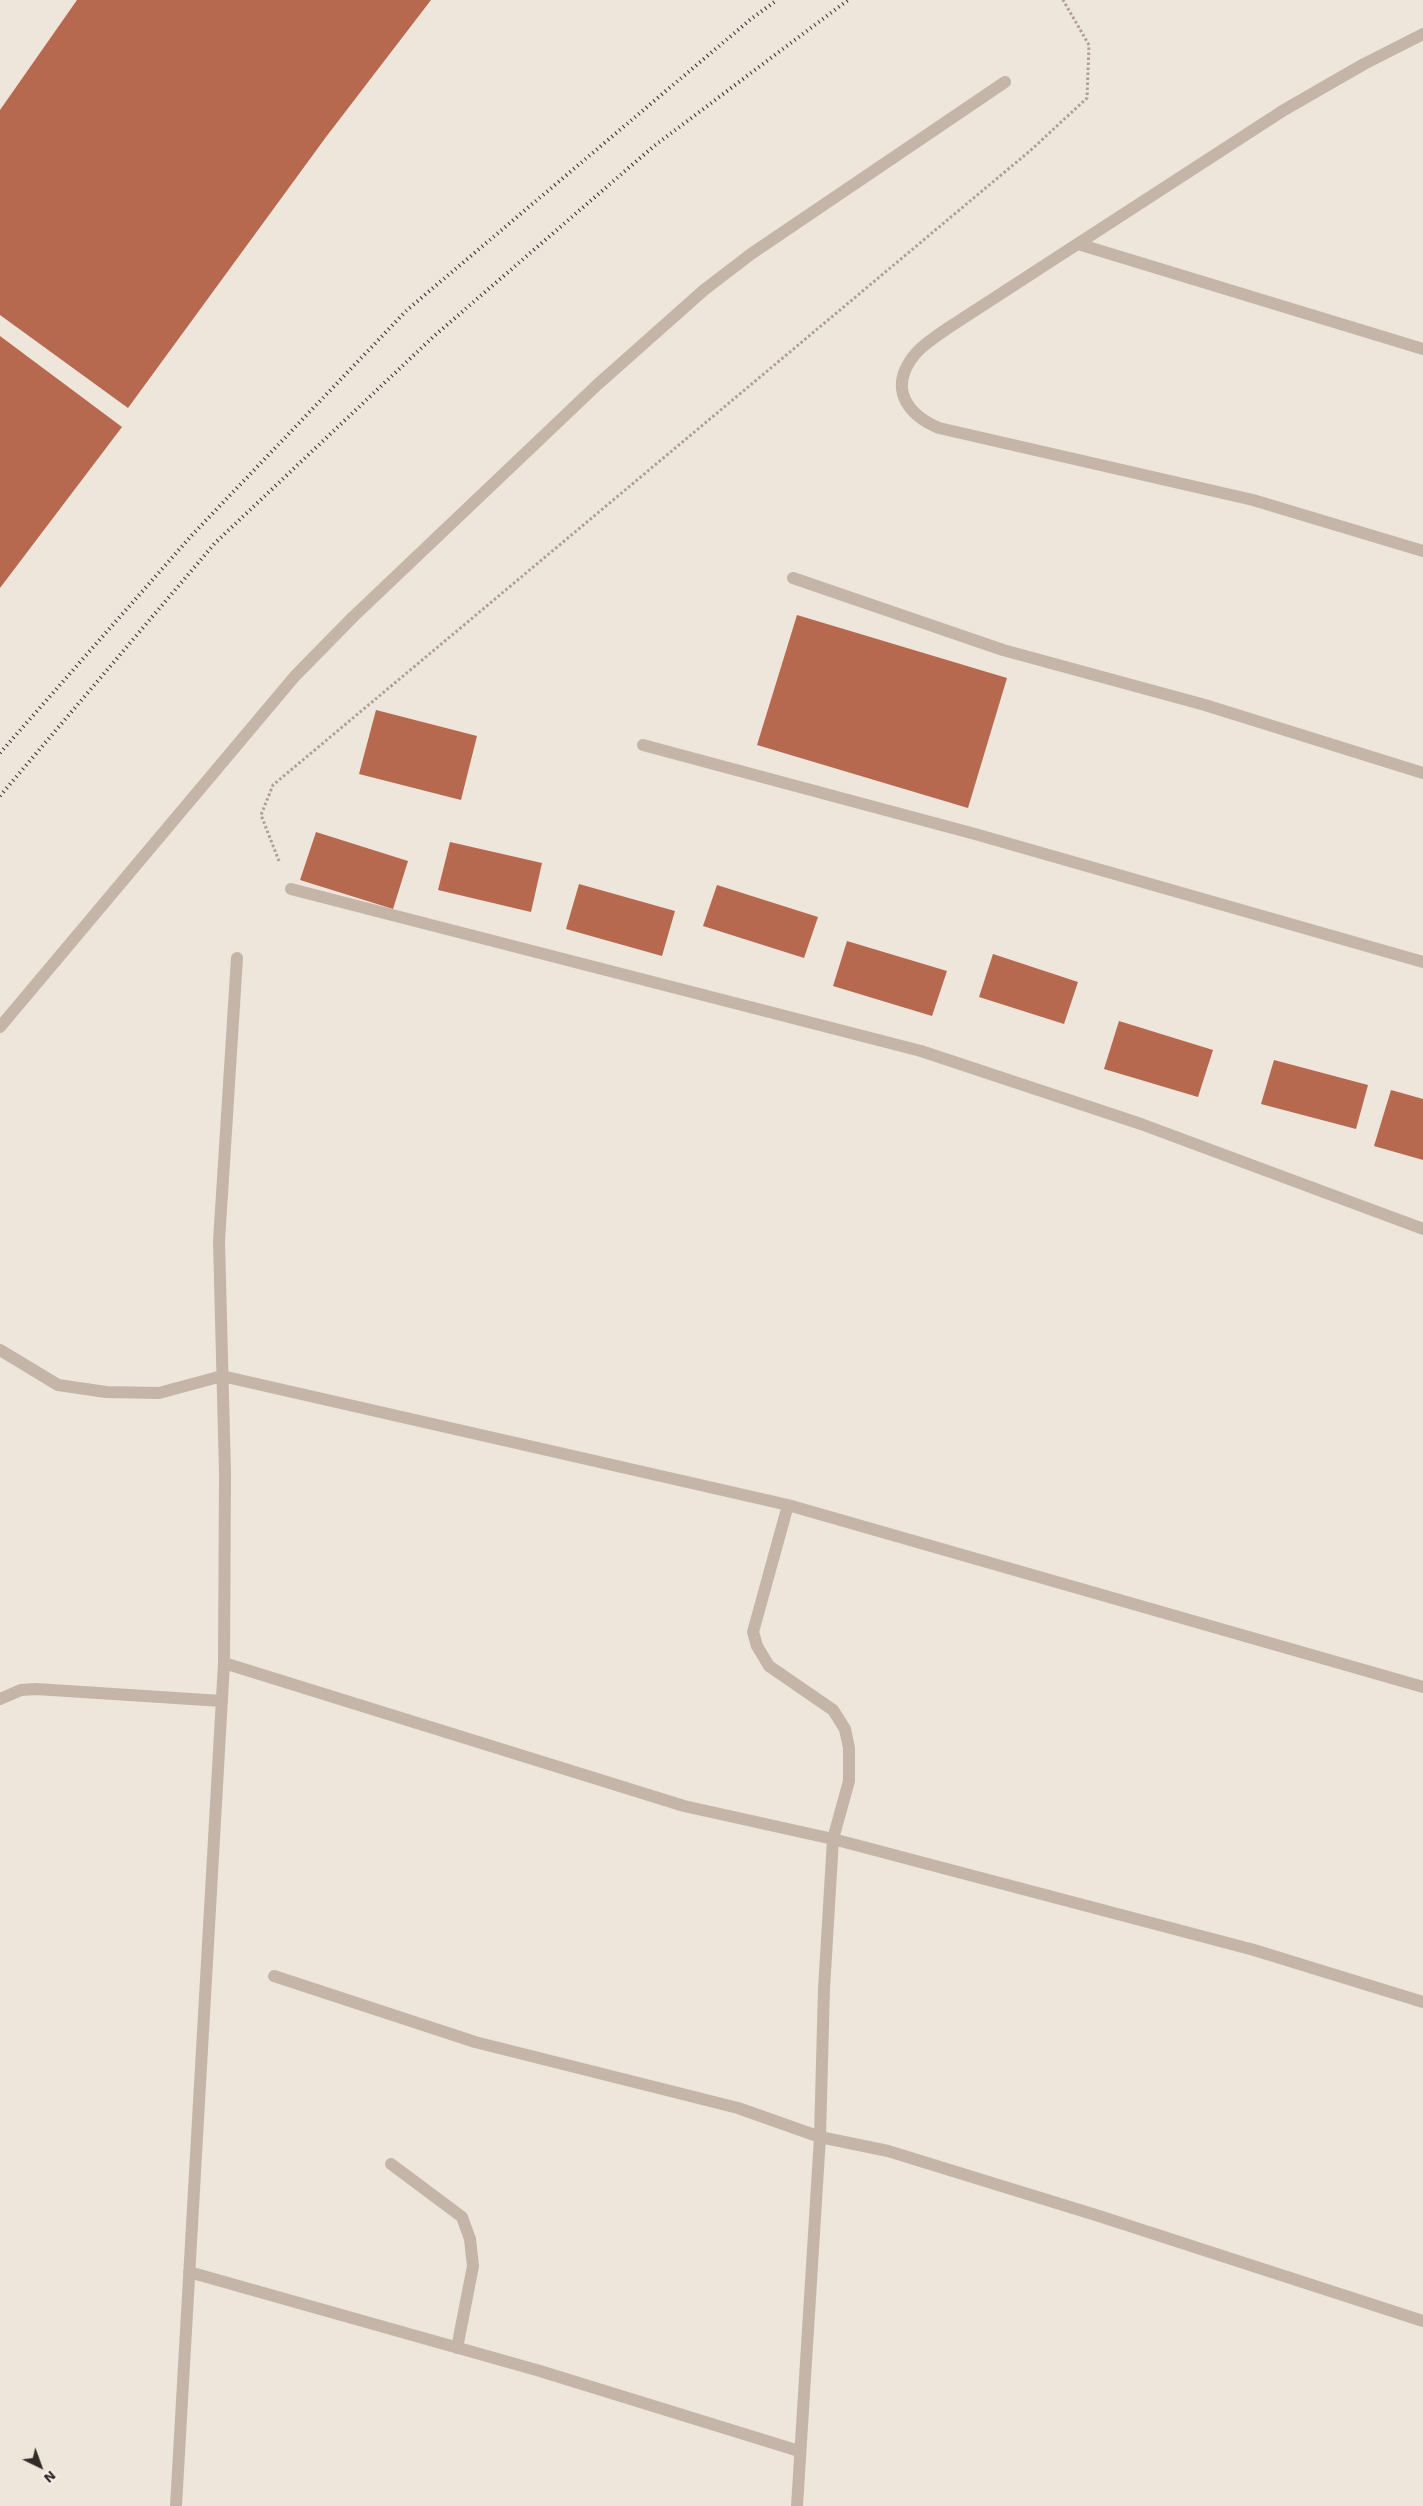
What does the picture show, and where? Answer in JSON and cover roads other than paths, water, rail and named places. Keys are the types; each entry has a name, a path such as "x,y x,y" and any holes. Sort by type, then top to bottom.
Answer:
{"street":[{"path":"1423,34 1364,64 1284,110 926,343 910,361 902,378 903,395 909,409 924,422 939,428 1253,500 1423,551"},
{"path":"0,1027 295,676 360,610 590,392 704,290 751,254 1005,82"},
{"path":"1078,244 1423,349"},
{"path":"793,578 1003,650 1205,705 1423,773"},
{"path":"643,745 975,834 1423,962"},
{"path":"291,890 921,1051 1142,1124 1423,1229"},
{"path":"176,2506 224,1663 225,1473 219,1240 237,958"},
{"path":"0,1350 58,1385 106,1392 159,1394 222,1376 788,1505 1423,1687"},
{"path":"788,1505 753,1632 757,1646 769,1666 833,1710 845,1729 848,1748 849,1782 833,1839 824,1989 820,2137 799,2451 798,2506"},
{"path":"224,1663 684,1806 833,1839 1254,1950 1423,2002"},
{"path":"0,1699 21,1690 36,1689 222,1701"},
{"path":"274,1976 475,2042 738,2108 820,2137 897,2153 1118,2222 1423,2321"},
{"path":"391,2164 462,2217 470,2239 473,2266 457,2348"},
{"path":"189,2272 540,2371 799,2451"}],"railway":[{"path":"0,753 192,535 407,310 751,19 777,0"},
{"path":"0,796 215,543 433,337 654,146 848,0"}]}
